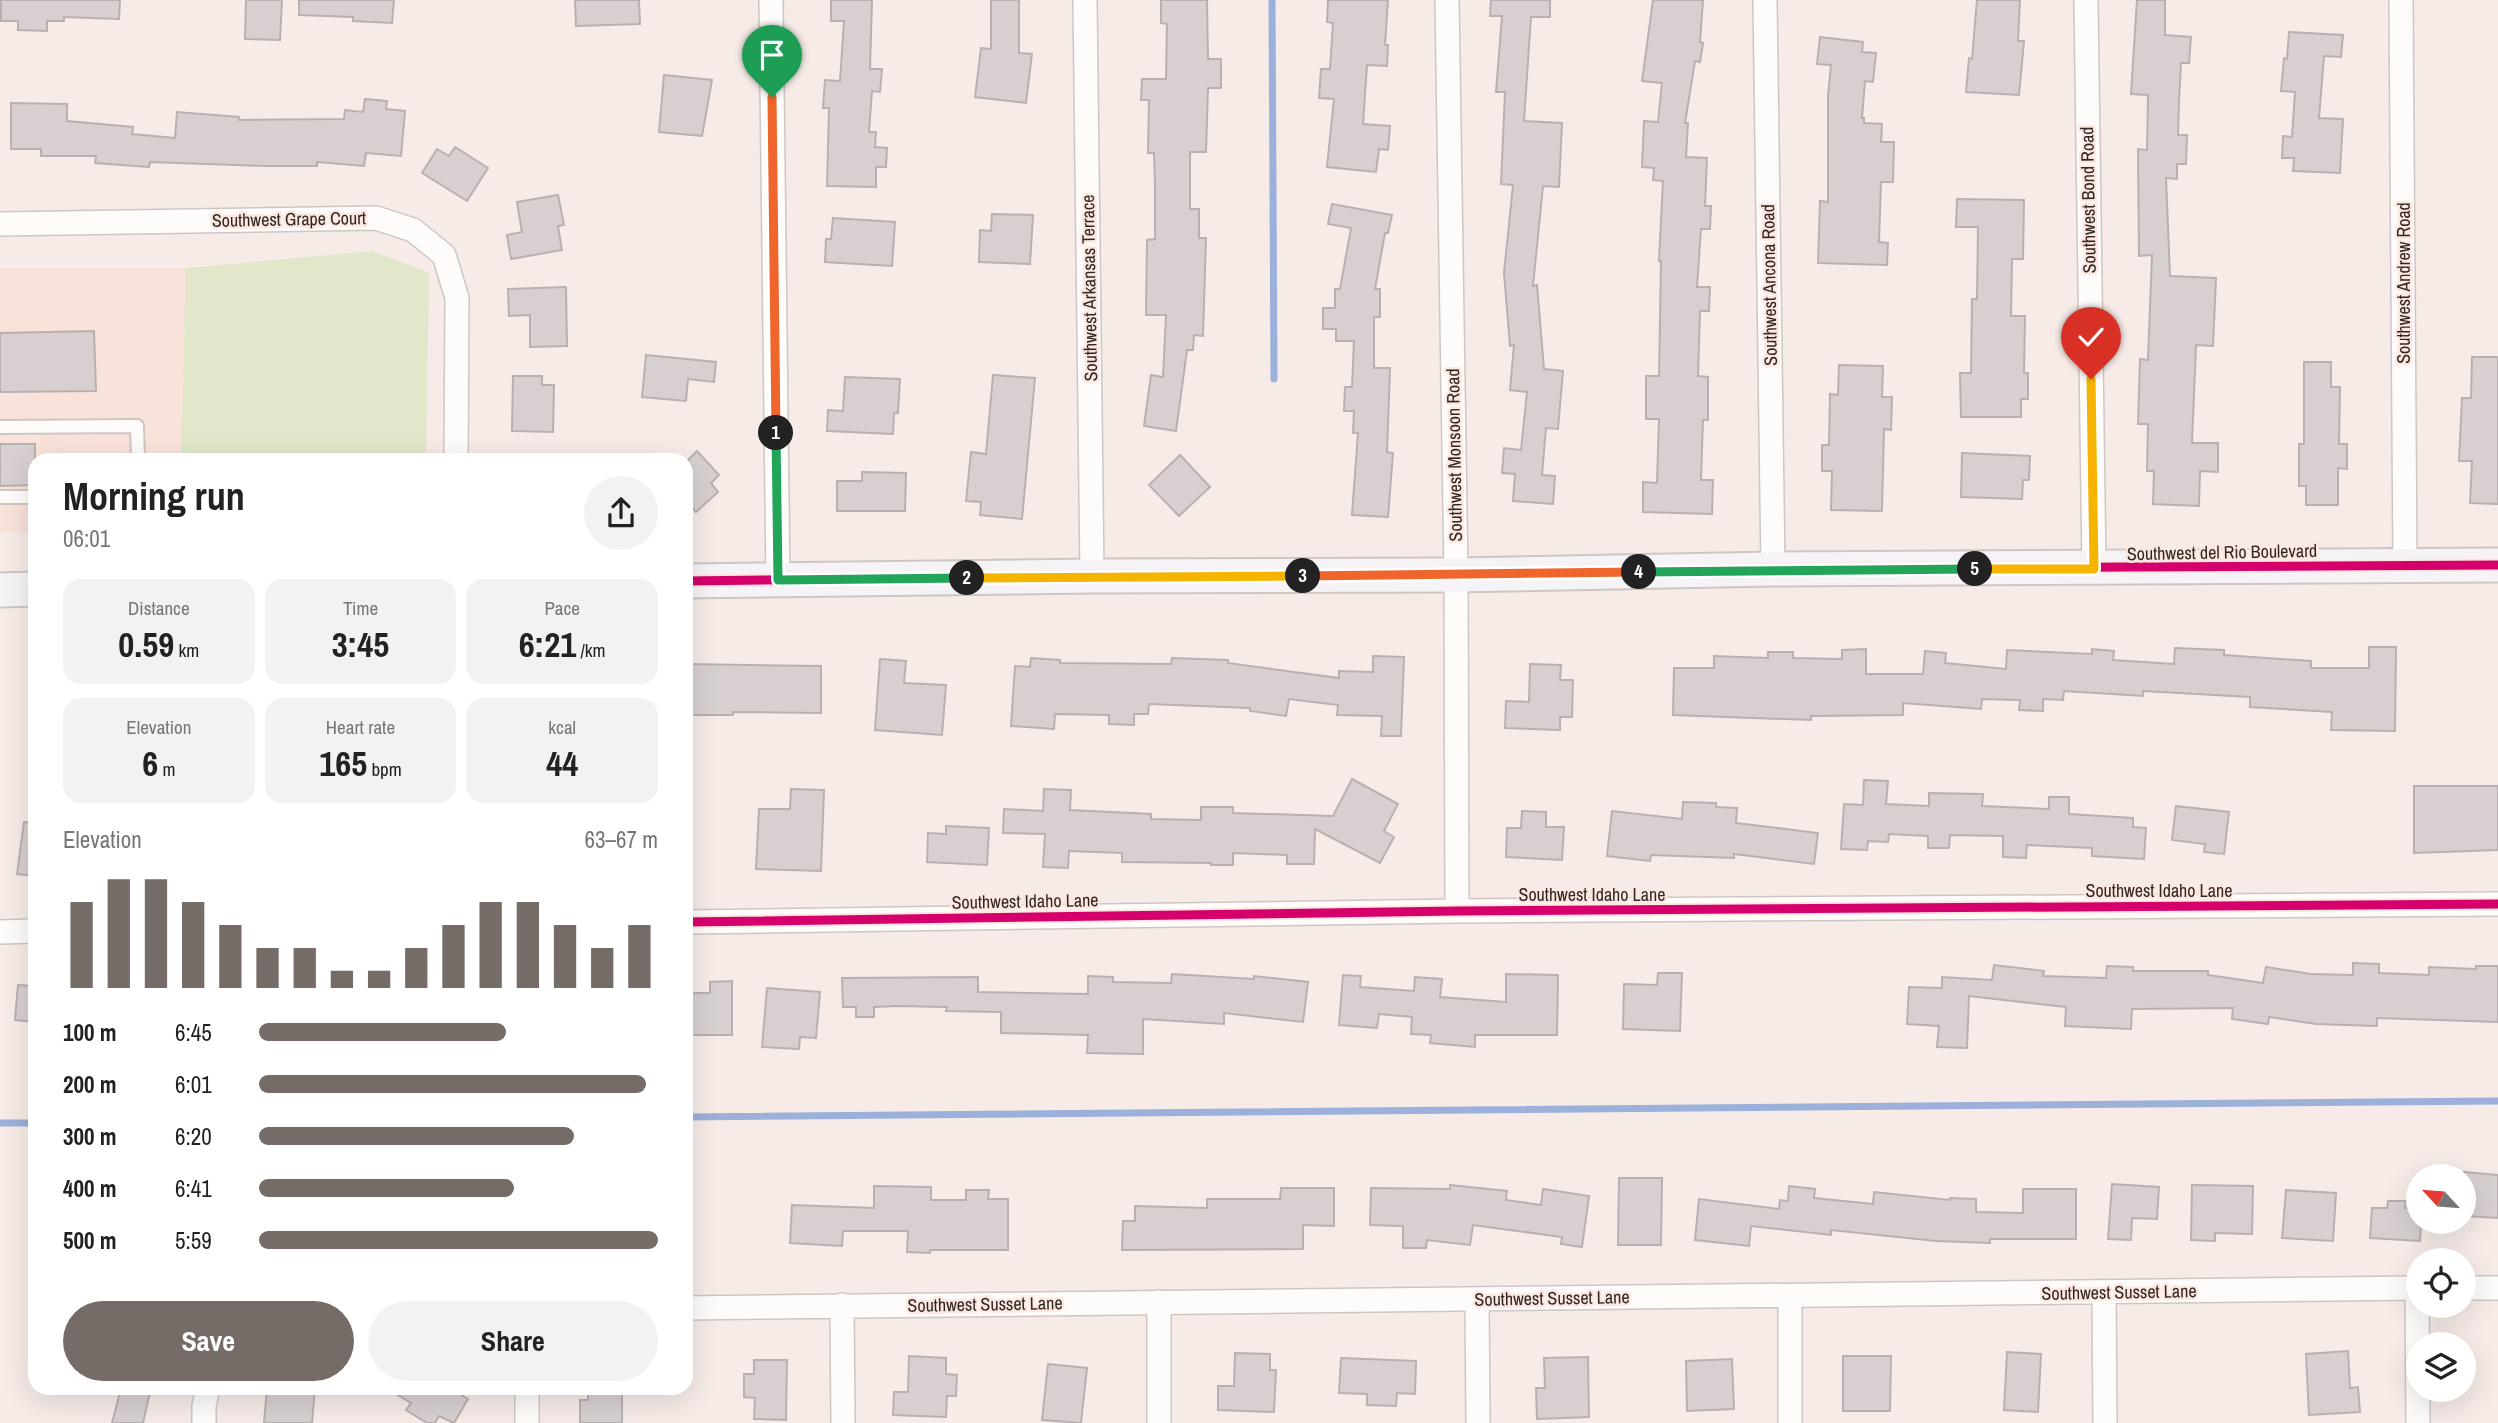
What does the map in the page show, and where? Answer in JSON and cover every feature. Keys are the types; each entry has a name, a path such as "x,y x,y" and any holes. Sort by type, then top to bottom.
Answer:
{"street":[{"path":"771,0 778,580"},
{"name":"Southwest Arkansas Terrace","path":"1085,0 1093,576"},
{"name":"Southwest Monsoon Road","path":"1447,0 1456,575 1457,911"},
{"name":"Southwest Ancona Road","path":"1765,0 1773,569"},
{"name":"Southwest Bond Road","path":"2085,0 2094,569"},
{"name":"Southwest Andrew Road","path":"2401,0 2405,566"},
{"name":"Southwest Grape Court","path":"0,224 376,218 413,230 444,255 457,298 456,453"},
{"name":"Southwest del Rio Boulevard","path":"693,581 1456,575 1773,569 2498,565"},
{"path":"0,590 28,589"},
{"name":"Southwest Idaho Lane","path":"693,922 1457,911 2498,904"},
{"path":"0,932 28,931"},
{"name":"Southwest Susset Lane","path":"693,1308 2406,1288"},
{"path":"2476,1288 2498,1288"},
{"path":"2104,1293 2105,1423"},
{"path":"1790,1296 1790,1423"},
{"path":"1477,1299 1478,1423"},
{"path":"1159,1302 1159,1423"},
{"path":"842,1305 843,1423"},
{"path":"2418,1318 2418,1423"},
{"path":"204,1423 206,1395"},
{"path":"527,1395 527,1423"}],"lane":[{"path":"0,427 137,426 138,453"},
{"path":"0,497 28,497"}],"shaded area":[{"path":"0,268 186,268 181,453 28,453 28,533 0,532"}],"green space":[{"path":"373,251 429,273 426,453 181,453 186,268"}],"building":[{"path":"1,0 120,0 119,19 64,17 64,21 47,21 47,31 18,30 18,21 1,21"},
{"path":"246,0 282,0 280,40 245,39"},
{"path":"299,0 394,0 392,23 353,21 353,17 299,15"},
{"path":"575,0 639,0 640,24 576,26"},
{"path":"831,0 872,0 870,69 882,69 880,92 872,91 869,132 876,132 875,147 887,148 886,167 876,167 876,187 827,186 829,108 823,108 825,80 840,81 844,21 831,21"},
{"path":"991,0 1019,0 1019,53 1032,54 1026,103 975,97 981,48 991,49"},
{"path":"1161,0 1207,0 1208,59 1221,59 1221,88 1208,88 1206,152 1190,152 1190,209 1199,209 1199,238 1206,238 1203,336 1194,335 1193,350 1187,350 1176,431 1144,426 1151,375 1163,377 1166,315 1146,315 1147,240 1155,239 1155,183 1154,153 1148,153 1149,100 1141,100 1142,79 1166,79 1167,24 1161,23"},
{"path":"1328,0 1388,0 1385,45 1388,45 1387,66 1367,65 1363,124 1390,126 1388,150 1379,149 1376,172 1327,167 1334,99 1319,98 1321,69 1330,69 1333,23 1327,22"},
{"path":"1491,0 1550,0 1550,17 1531,17 1524,121 1562,123 1559,187 1543,186 1533,286 1537,285 1544,369 1563,371 1558,429 1546,428 1542,475 1555,476 1553,504 1513,501 1515,474 1502,473 1504,448 1521,450 1527,392 1510,390 1514,345 1510,346 1504,273 1513,185 1501,184 1505,92 1496,92 1502,16 1490,16"},
{"path":"1653,0 1703,0 1700,42 1703,43 1700,62 1695,61 1685,123 1688,123 1686,157 1707,158 1705,206 1711,206 1710,229 1701,229 1697,287 1710,287 1709,311 1700,311 1698,376 1708,377 1708,420 1703,420 1701,480 1713,480 1712,514 1643,512 1643,482 1657,483 1659,419 1646,419 1646,376 1659,376 1659,261 1663,181 1653,180 1654,168 1642,167 1644,121 1658,122 1662,83 1642,81"},
{"path":"1977,0 2020,0 2018,41 2024,41 2019,95 1966,92"},
{"path":"2137,0 2165,0 2165,35 2191,37 2189,63 2181,63 2179,101 2178,135 2187,135 2186,164 2177,164 2177,179 2166,178 2170,276 2216,278 2213,346 2196,345 2192,443 2218,443 2218,472 2200,471 2199,506 2153,504 2154,471 2147,471 2148,424 2138,424 2140,359 2148,360 2152,255 2139,256 2138,149 2147,150 2148,95 2131,94"},
{"path":"2289,32 2343,35 2341,57 2324,56 2319,118 2343,119 2340,173 2293,171 2294,158 2282,158 2283,136 2292,137 2295,92 2281,91"},
{"path":"1820,37 1863,42 1862,52 1876,53 1873,82 1865,81 1862,118 1864,123 1882,124 1881,142 1894,142 1893,182 1881,182 1879,242 1888,243 1887,265 1818,263 1820,201 1828,202 1828,96 1831,65 1817,64"},
{"path":"664,75 712,80 702,136 659,132"},
{"path":"365,99 387,101 386,109 405,111 401,156 366,153 364,166 317,162 317,166 266,166 150,162 149,167 95,163 96,156 41,156 41,149 11,149 11,103 67,104 67,121 133,127 132,134 175,138 177,112 239,117 239,120 344,119 345,110 363,112"},
{"path":"455,147 488,168 467,201 422,173 437,149 449,156"},
{"path":"558,195 564,225 558,226 562,250 511,259 507,235 522,232 517,202"},
{"path":"1957,199 2024,200 2023,259 2012,259 2011,316 2025,316 2024,373 2028,373 2028,399 2021,399 2021,417 1961,417 1960,373 1971,373 1972,299 1977,299 1978,227 1956,227"},
{"path":"1332,204 1392,215 1388,233 1385,233 1375,289 1380,289 1380,317 1374,317 1374,368 1390,368 1387,452 1393,453 1388,517 1352,515 1358,433 1353,433 1354,411 1344,411 1345,387 1352,387 1354,341 1336,341 1336,329 1323,329 1323,308 1335,308 1335,289 1340,289 1351,228 1328,224"},
{"path":"992,214 1033,215 1030,264 979,262 980,230 991,231"},
{"path":"833,218 895,222 892,266 825,262 826,239 831,239"},
{"path":"566,287 567,346 530,347 530,315 509,316 508,289"},
{"path":"94,331 96,391 0,392 0,333"},
{"path":"646,355 716,362 714,382 688,379 686,401 642,397"},
{"path":"2472,357 2498,357 2498,504 2470,503 2472,461 2459,461 2462,398 2471,398"},
{"path":"2304,362 2331,362 2331,387 2340,387 2339,444 2347,444 2347,469 2338,468 2338,505 2306,505 2306,486 2299,486 2299,444 2304,444"},
{"path":"1839,365 1883,366 1882,397 1892,397 1891,430 1884,429 1882,511 1831,510 1832,471 1822,471 1822,445 1829,445 1830,394 1838,395"},
{"path":"993,375 1035,378 1022,519 980,515 981,502 966,501 971,452 986,454"},
{"path":"513,376 542,376 542,385 554,385 553,432 512,431"},
{"path":"845,377 900,379 898,413 894,413 893,434 827,431 828,410 843,411"},
{"path":"0,444 35,444 35,453 28,453 28,485 0,486"},
{"path":"697,451 719,475 711,483 718,492 696,512 693,508 693,455"},
{"path":"1962,453 2030,456 2029,480 2023,480 2022,499 1961,497"},
{"path":"1180,455 1210,487 1179,516 1149,485"},
{"path":"862,472 906,473 905,511 837,511 837,481 862,481"},
{"path":"2369,647 2396,647 2395,731 2331,730 2332,712 2250,707 2250,697 2143,691 2143,696 2064,691 2063,700 2043,699 2043,711 2019,710 2020,700 1982,699 1981,709 1903,703 1903,715 1811,716 1811,720 1673,715 1674,668 1714,668 1714,656 1768,658 1768,652 1793,652 1793,658 1842,659 1842,650 1866,649 1866,674 1923,674 1925,651 1946,653 1945,663 2006,669 2007,650 2092,654 2092,649 2114,651 2113,660 2174,664 2175,648 2224,650 2224,655 2311,661 2311,668 2369,668"},
{"path":"1373,656 1404,657 1401,736 1381,736 1382,716 1337,715 1338,705 1289,699 1286,716 1250,711 1250,708 1149,704 1148,714 1134,714 1134,725 1109,724 1109,715 1055,714 1054,729 1011,726 1015,666 1030,667 1031,658 1060,660 1060,663 1171,664 1172,658 1228,660 1228,663 1339,678 1339,671 1373,672"},
{"path":"880,659 906,661 904,683 946,685 942,735 875,730"},
{"path":"693,664 821,666 821,713 733,712 733,715 693,715"},
{"path":"1530,664 1561,665 1560,680 1573,680 1572,717 1560,717 1560,730 1505,728 1506,701 1529,702"},
{"path":"1352,779 1398,804 1384,831 1394,837 1380,863 1315,829 1314,864 1287,864 1287,855 1233,853 1233,865 1122,862 1122,853 1069,851 1068,868 1043,867 1045,834 1003,833 1004,809 1043,811 1044,789 1071,790 1070,810 1151,814 1151,819 1201,820 1201,807 1233,807 1233,813 1333,816"},
{"path":"1864,780 1888,781 1886,804 1929,806 1929,793 1983,794 1982,806 2049,809 2049,797 2069,797 2069,814 2133,818 2133,827 2146,828 2144,859 2092,856 2092,848 2027,845 2026,858 2003,857 2003,836 1950,835 1949,848 1928,848 1928,836 1889,834 1888,842 1868,841 1867,850 1841,849 1844,804 1863,805"},
{"path":"2414,786 2498,786 2498,850 2414,853"},
{"path":"791,789 824,790 821,871 756,869 759,809 790,809"},
{"path":"1683,802 1716,803 1716,807 1737,808 1736,823 1818,833 1814,864 1734,854 1734,858 1651,855 1650,861 1607,856 1612,811 1682,819"},
{"path":"2176,806 2229,812 2224,854 2204,852 2205,844 2172,840"},
{"path":"1522,811 1546,812 1546,827 1564,827 1562,860 1506,857 1507,828 1521,828"},
{"path":"24,822 28,822 28,875 17,874"},
{"path":"946,826 989,828 987,865 927,862 928,833 946,834"},
{"path":"2353,963 2379,964 2379,973 2429,975 2429,967 2476,969 2476,966 2498,966 2498,1022 2377,1018 2377,1026 2316,1024 2269,1017 2268,1024 2232,1019 2233,1008 2132,1009 2131,1029 2065,1026 2066,1007 1969,996 1967,1048 1937,1047 1939,1026 1907,1024 1909,987 1942,988 1942,977 1992,980 1994,965 2044,971 2043,976 2106,978 2107,966 2133,967 2133,971 2208,971 2208,975 2263,983 2266,967 2311,974 2353,975"},
{"path":"1658,973 1682,973 1680,1031 1623,1029 1624,984 1657,985"},
{"path":"1172,974 1254,979 1254,976 1308,982 1303,1022 1224,1013 1224,1024 1143,1019 1143,1054 1087,1053 1088,1035 1001,1033 1001,1012 946,1011 947,1007 896,1006 874,1007 874,1017 856,1017 856,1007 843,1007 842,978 978,977 978,992 1088,994 1088,976 1113,977 1113,982 1171,983"},
{"path":"1506,974 1558,975 1557,1035 1475,1035 1475,1047 1430,1043 1431,1035 1411,1034 1412,1017 1379,1014 1377,1028 1339,1025 1343,975 1361,976 1360,987 1414,991 1415,977 1442,979 1440,997 1506,1002"},
{"path":"732,981 732,1035 693,1035 693,993 710,993 710,982"},
{"path":"18,985 28,986 28,1021 15,1020"},
{"path":"767,988 820,992 816,1038 800,1037 799,1049 762,1047"},
{"path":"2476,1173 2498,1175 2498,1218 2476,1217"},
{"path":"1619,1178 1662,1178 1661,1245 1618,1245"},
{"path":"2112,1184 2159,1187 2157,1219 2132,1218 2131,1240 2108,1239"},
{"path":"1450,1185 1507,1191 1506,1200 1541,1205 1543,1189 1589,1196 1582,1247 1561,1244 1562,1237 1473,1225 1470,1245 1427,1240 1426,1248 1403,1248 1403,1226 1370,1225 1371,1188 1450,1189"},
{"path":"2192,1185 2253,1186 2252,1234 2215,1233 2215,1241 2191,1240"},
{"path":"874,1186 931,1187 931,1200 966,1200 966,1190 989,1190 988,1199 1008,1199 1008,1250 907,1252 908,1231 843,1231 842,1246 790,1243 792,1205 874,1208"},
{"path":"1789,1186 1815,1189 1814,1198 1873,1204 1874,1192 1950,1200 1976,1199 1976,1212 2023,1213 2023,1189 2076,1189 2076,1239 1990,1239 1990,1243 1936,1241 1831,1230 1831,1235 1751,1226 1749,1246 1695,1240 1699,1199 1779,1209 1780,1200 1788,1201"},
{"path":"1281,1188 1334,1188 1334,1226 1303,1225 1303,1249 1122,1250 1123,1221 1135,1221 1135,1206 1207,1208 1207,1199 1280,1199"},
{"path":"2286,1190 2336,1193 2333,1241 2282,1238"},
{"path":"2388,1201 2406,1201 2406,1234 2420,1234 2420,1241 2370,1238 2372,1208 2387,1208"},
{"path":"2348,1351 2350,1388 2358,1387 2360,1412 2309,1415 2306,1354"},
{"path":"2007,1352 2041,1354 2038,1412 2004,1410"},
{"path":"1235,1353 1270,1354 1270,1370 1276,1370 1274,1412 1218,1410 1218,1386 1234,1386"},
{"path":"909,1356 946,1358 946,1374 957,1375 956,1396 947,1396 946,1417 893,1415 894,1392 908,1392"},
{"path":"1843,1356 1891,1356 1890,1411 1843,1411"},
{"path":"1588,1357 1589,1417 1537,1419 1536,1388 1545,1388 1544,1358"},
{"path":"1341,1358 1416,1361 1415,1394 1397,1393 1396,1406 1367,1405 1367,1394 1339,1393"},
{"path":"1732,1359 1734,1409 1687,1411 1686,1361"},
{"path":"754,1360 787,1360 786,1420 754,1419 755,1398 744,1397 744,1374 754,1374"},
{"path":"1048,1364 1087,1368 1081,1423 1042,1420"},
{"path":"119,1395 149,1395 143,1423 112,1423"},
{"path":"266,1395 314,1395 312,1423 264,1423"},
{"path":"398,1395 461,1395 468,1399 454,1423 439,1416 435,1423 427,1423 406,1410 411,1403"},
{"path":"588,1395 622,1395 622,1423 580,1423 580,1400 588,1400"}],"waterway":[{"path":"1272,0 1274,379"},
{"path":"693,1117 2498,1101"},
{"path":"0,1123 28,1123"}],"cycle path":[{"path":"693,581 1456,575 1773,569 2498,565"},
{"path":"693,922 1457,911 2498,904"}],"route":[{"path":"772,97 778,580 1456,575 1773,569 2094,569 2091,379"}]}
